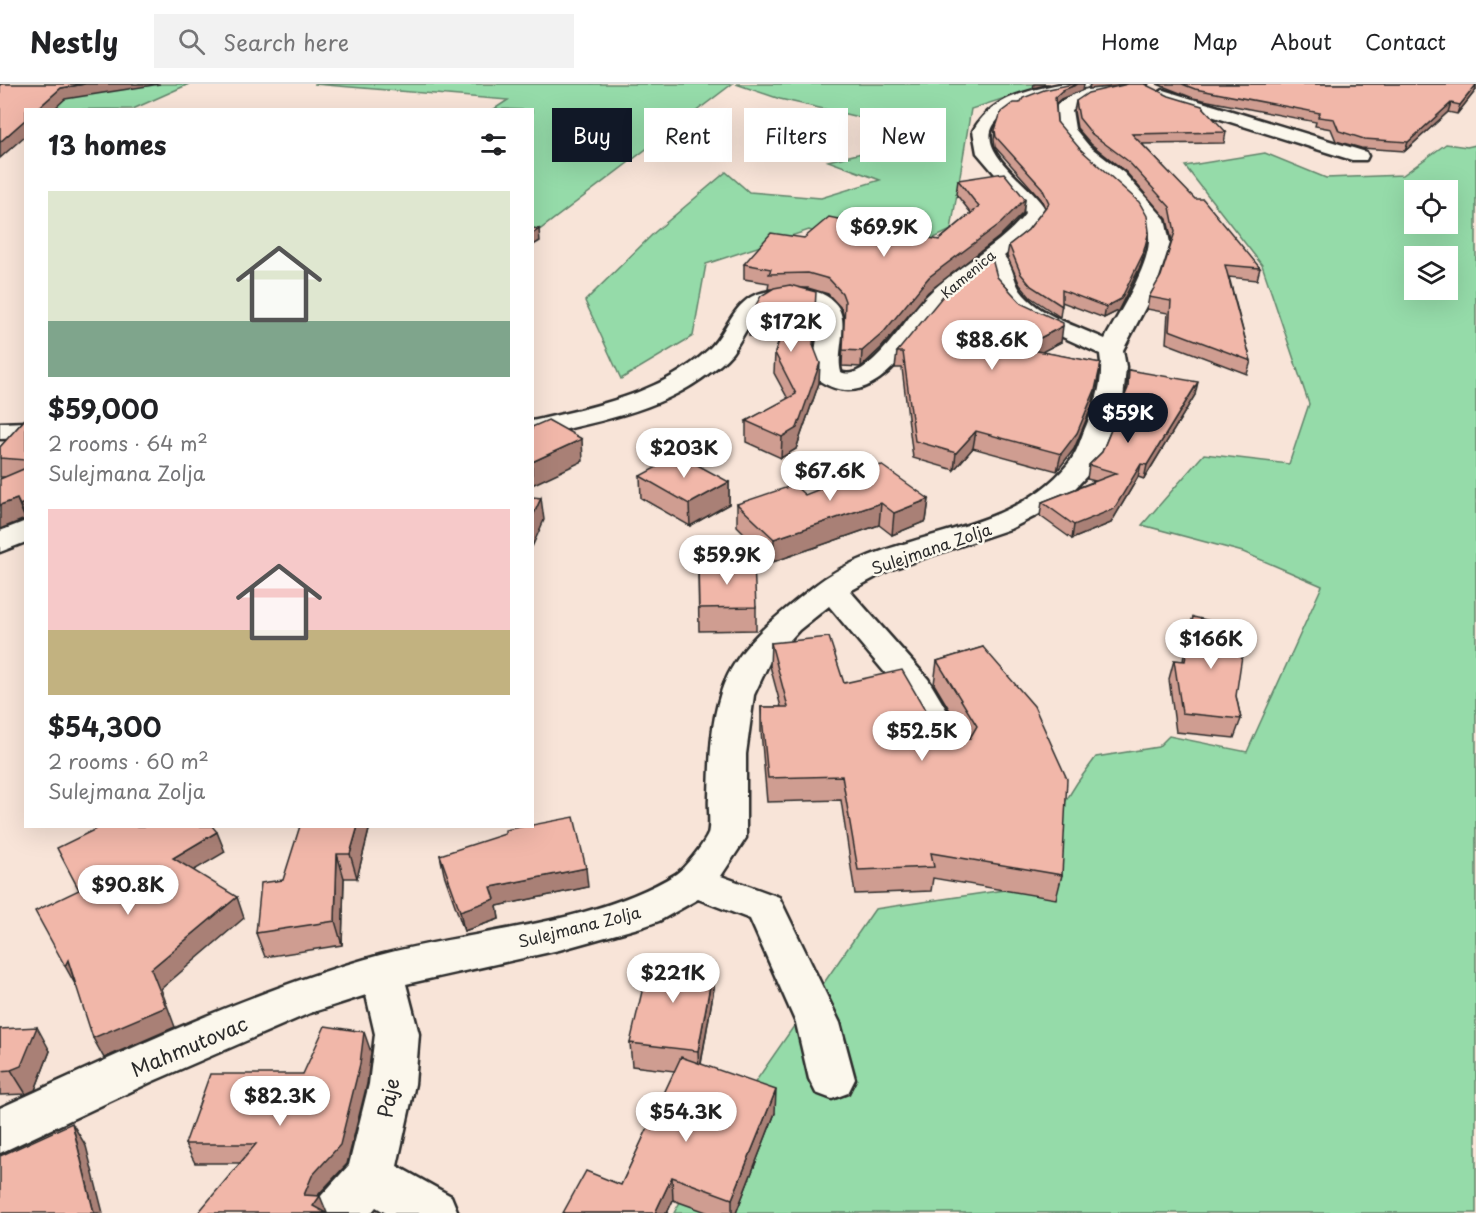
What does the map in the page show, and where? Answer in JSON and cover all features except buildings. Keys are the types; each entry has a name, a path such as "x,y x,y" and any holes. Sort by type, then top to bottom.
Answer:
{"street":[{"name":"Kamenica","path":"534,428 648,398 700,369 719,354 751,309 773,298 802,297 822,302 831,315 825,358 829,376 844,383 864,378 881,367 942,294 1017,233 1035,214 1034,207 984,148 981,133 985,121 1026,96 1082,84"},
{"path":"991,254 1002,267 1008,290 1029,313 1111,350 1146,287 1160,243 1158,223 1117,177 1083,150 1066,130 1063,108 1079,97 1129,85 1359,156"},
{"name":"Sulejmana Zolja","path":"382,972 559,933 645,910 695,882 727,838 728,754 737,695 754,658 788,623 831,588 878,564 1000,523 1051,497 1083,465 1099,429 1110,400 1114,367 1111,350"},
{"path":"0,431 24,430"},
{"path":"0,543 24,531"},
{"path":"831,588 916,687 953,751"},
{"path":"695,882 765,908 818,1023 832,1079"},
{"name":"Mahmutovac","path":"0,1131 135,1068 298,999 382,972"},
{"name":"Paje","path":"339,1213 370,1177 392,1084 397,1034 382,972"},
{"path":"370,1177 433,1213"}],"green space":[{"path":"0,84 189,84 135,108 24,108"},
{"path":"314,84 732,84 700,108 644,108 644,151 632,160 632,108 552,108 552,162 629,162 538,231 534,229 534,108 496,108 508,100"},
{"path":"736,84 1048,84 971,109 951,230 888,260 809,230 706,264 693,336 621,379 585,301 655,232 726,172 749,192 821,198 880,180 831,162 848,162 848,156 860,154 860,162 946,162 946,108 860,108 860,117 848,115 848,108 819,108 780,99"},
{"path":"1446,144 1467,147 1476,145 1476,1213 674,1213 711,1146 875,909 1011,889 1077,783 1096,757 1158,747 1169,736 1247,752 1322,586 1243,552 1142,525 1204,454 1289,464 1309,404 1262,265 1185,166 1265,153 1326,178 1403,175"}]}
